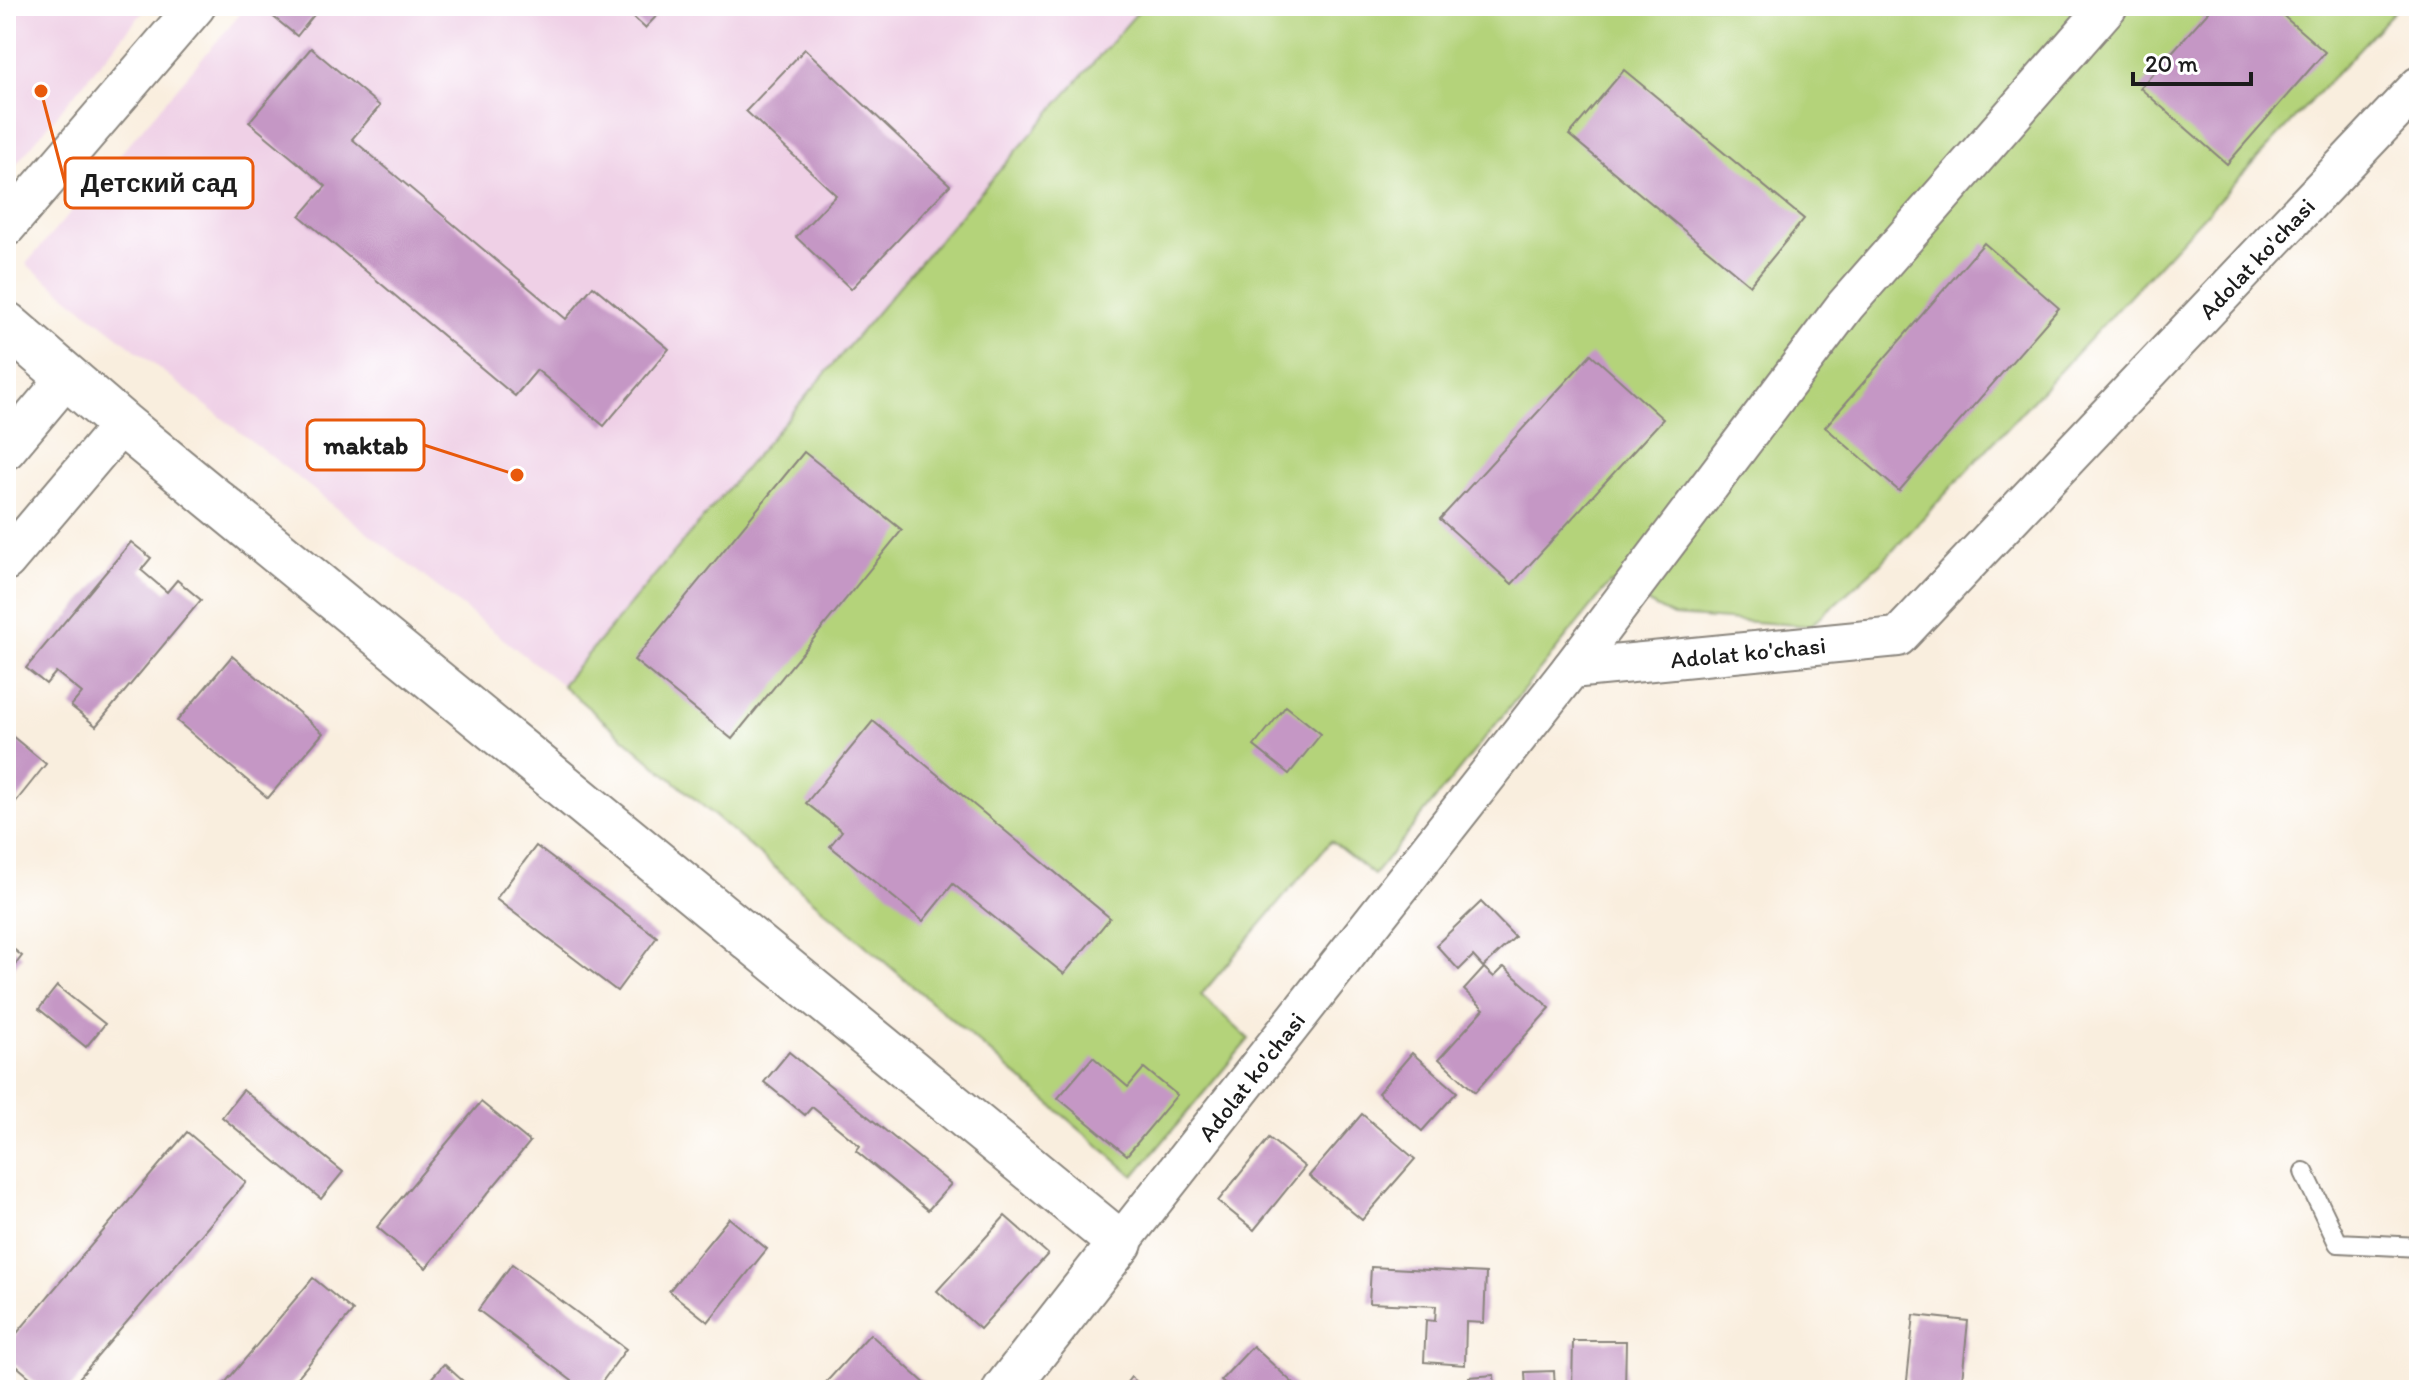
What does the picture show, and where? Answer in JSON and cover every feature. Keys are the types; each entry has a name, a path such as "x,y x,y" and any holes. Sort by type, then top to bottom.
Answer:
{"street":[{"path":"6,227 196,6"},
{"path":"1571,669 1845,306 2108,6"},
{"name":"Adolat ko'chasi","path":"1120,1243 1571,669 1898,637 2419,86"},
{"path":"6,324 122,424 1120,1243 1005,1390"},
{"path":"6,450 68,376"},
{"path":"6,561 122,424"}],"lane":[{"path":"2304,1172 2338,1243 2419,1247"}],"shaded area":[{"path":"6,6 148,6 6,176"},
{"path":"247,6 1143,6 917,265 562,685 26,264"}],"green space":[{"path":"1143,6 2399,6 1884,560 1810,626 1673,616 1610,583 1374,875 1331,841 1201,995 1249,1039 1134,1176 562,685 917,265"}],"building":[{"path":"260,6 321,6 297,36"},
{"path":"621,6 666,6 645,28"},
{"path":"2213,6 2272,6 2325,52 2227,164 2140,88"},
{"path":"311,48 380,106 352,139 566,319 593,286 669,349 604,426 537,370 515,396 300,216 326,186 249,122"},
{"path":"805,49 950,185 851,289 796,237 836,195 746,111"},
{"path":"1624,70 1804,219 1750,285 1569,135"},
{"path":"1984,243 2059,308 1899,491 1825,427"},
{"path":"1591,354 1663,419 1512,584 1440,519"},
{"path":"804,452 902,530 732,739 634,660"},
{"path":"131,542 151,558 141,570 167,592 177,580 201,600 96,726 71,706 82,693 56,672 46,684 26,668"},
{"path":"232,656 323,733 268,798 177,721"},
{"path":"1286,706 1321,734 1289,774 1254,746"},
{"path":"873,721 1110,918 1064,974 953,884 923,921 830,846 842,831 806,803"},
{"path":"6,731 46,764 6,814"},
{"path":"536,846 657,937 617,991 496,899"},
{"path":"1481,902 1515,937 1483,967 1473,956 1459,970 1436,945"},
{"path":"6,943 22,956 6,977"},
{"path":"1504,967 1550,1008 1475,1092 1439,1059 1484,1009 1464,990 1484,968 1494,977"},
{"path":"57,986 105,1024 86,1047 39,1009"},
{"path":"789,1052 951,1184 928,1210 856,1151 860,1146 812,1107 805,1115 764,1082"},
{"path":"1412,1053 1457,1092 1422,1131 1378,1093"},
{"path":"1093,1057 1128,1087 1144,1068 1177,1095 1127,1155 1058,1098"},
{"path":"243,1090 343,1172 321,1199 222,1117"},
{"path":"481,1102 530,1142 426,1268 377,1227"},
{"path":"1362,1114 1415,1159 1362,1220 1309,1176"},
{"path":"187,1132 246,1182 69,1390 45,1390 6,1357 6,1346"},
{"path":"1269,1138 1305,1167 1254,1230 1218,1201"},
{"path":"1005,1216 1048,1254 980,1329 937,1291"},
{"path":"729,1218 767,1249 708,1322 669,1291"},
{"path":"512,1264 626,1349 596,1390 584,1390 478,1310"},
{"path":"1371,1267 1486,1273 1484,1323 1466,1322 1465,1365 1424,1362 1426,1320 1435,1321 1436,1306 1369,1303"},
{"path":"313,1278 353,1311 287,1390 219,1390"},
{"path":"1914,1315 1968,1321 1961,1390 1906,1390"},
{"path":"870,1334 928,1386 924,1390 819,1390"},
{"path":"1573,1341 1626,1341 1625,1390 1572,1390"},
{"path":"1253,1346 1295,1385 1291,1390 1232,1390 1221,1380"},
{"path":"444,1364 473,1390 421,1390"},
{"path":"1554,1371 1555,1390 1526,1390 1525,1372"},
{"path":"1494,1375 1495,1390 1470,1390 1469,1377"},
{"path":"1131,1377 1147,1390 1121,1390"}],"place":[{"name":"Детский сад","path":"41,91"},
{"name":"maktab","path":"517,475"}]}
